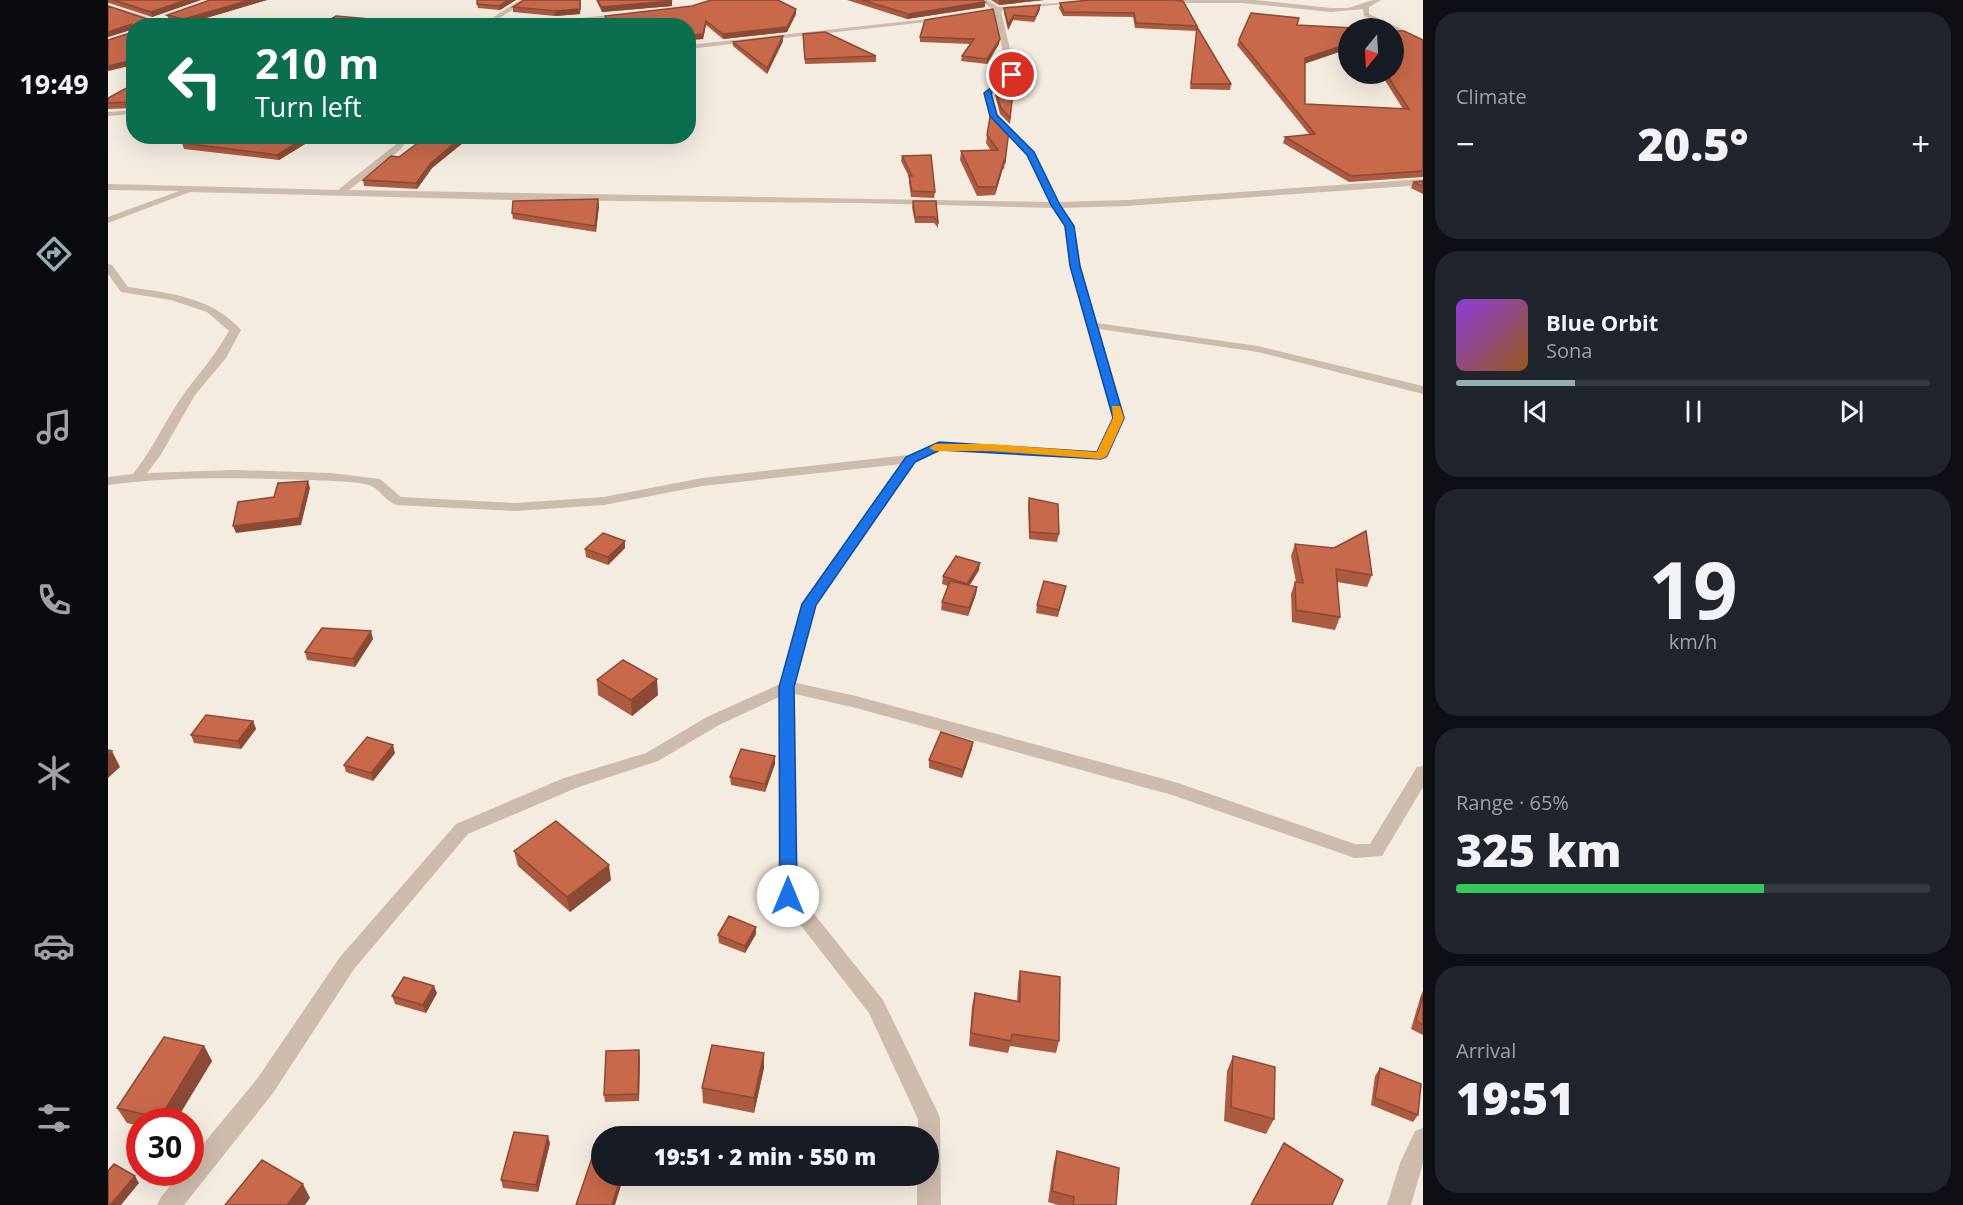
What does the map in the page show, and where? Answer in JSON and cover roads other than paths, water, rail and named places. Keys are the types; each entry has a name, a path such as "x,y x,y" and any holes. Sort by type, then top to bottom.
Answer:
{"street":[{"path":"496,18 524,0"},
{"path":"108,481 137,477 234,474 331,477 375,482 397,501 515,507 604,501 702,482 910,459 939,446 1101,456 1119,418 1075,266 1069,226 1055,205 1031,154 994,116 988,93 1012,75 1006,60 997,9 982,0"},
{"path":"986,11 1102,0"},
{"path":"1154,1 1244,1 1313,9 1366,8 1378,0"},
{"path":"108,7 140,18"},
{"path":"1366,8 1366,15 1423,42"},
{"path":"570,18 675,10"},
{"path":"164,18 172,14"},
{"path":"696,45 954,16"},
{"path":"108,114 126,113"},
{"path":"340,193 400,144"},
{"path":"108,188 1055,205 1139,202 1423,182"},
{"path":"108,220 198,189"},
{"path":"108,267 125,290 173,297 211,310 234,330 220,358 190,394 154,456 137,477"},
{"path":"1091,325 1258,349 1423,390"},
{"path":"910,459 809,604 787,687 788,896 876,1007 929,1119 928,1205"},
{"path":"169,1205 265,1086 347,963 462,829 570,783 652,758 713,721 787,687 856,702 1175,789 1355,851 1375,851 1423,772"},
{"path":"1398,1205 1411,1163 1423,1138"}]}
